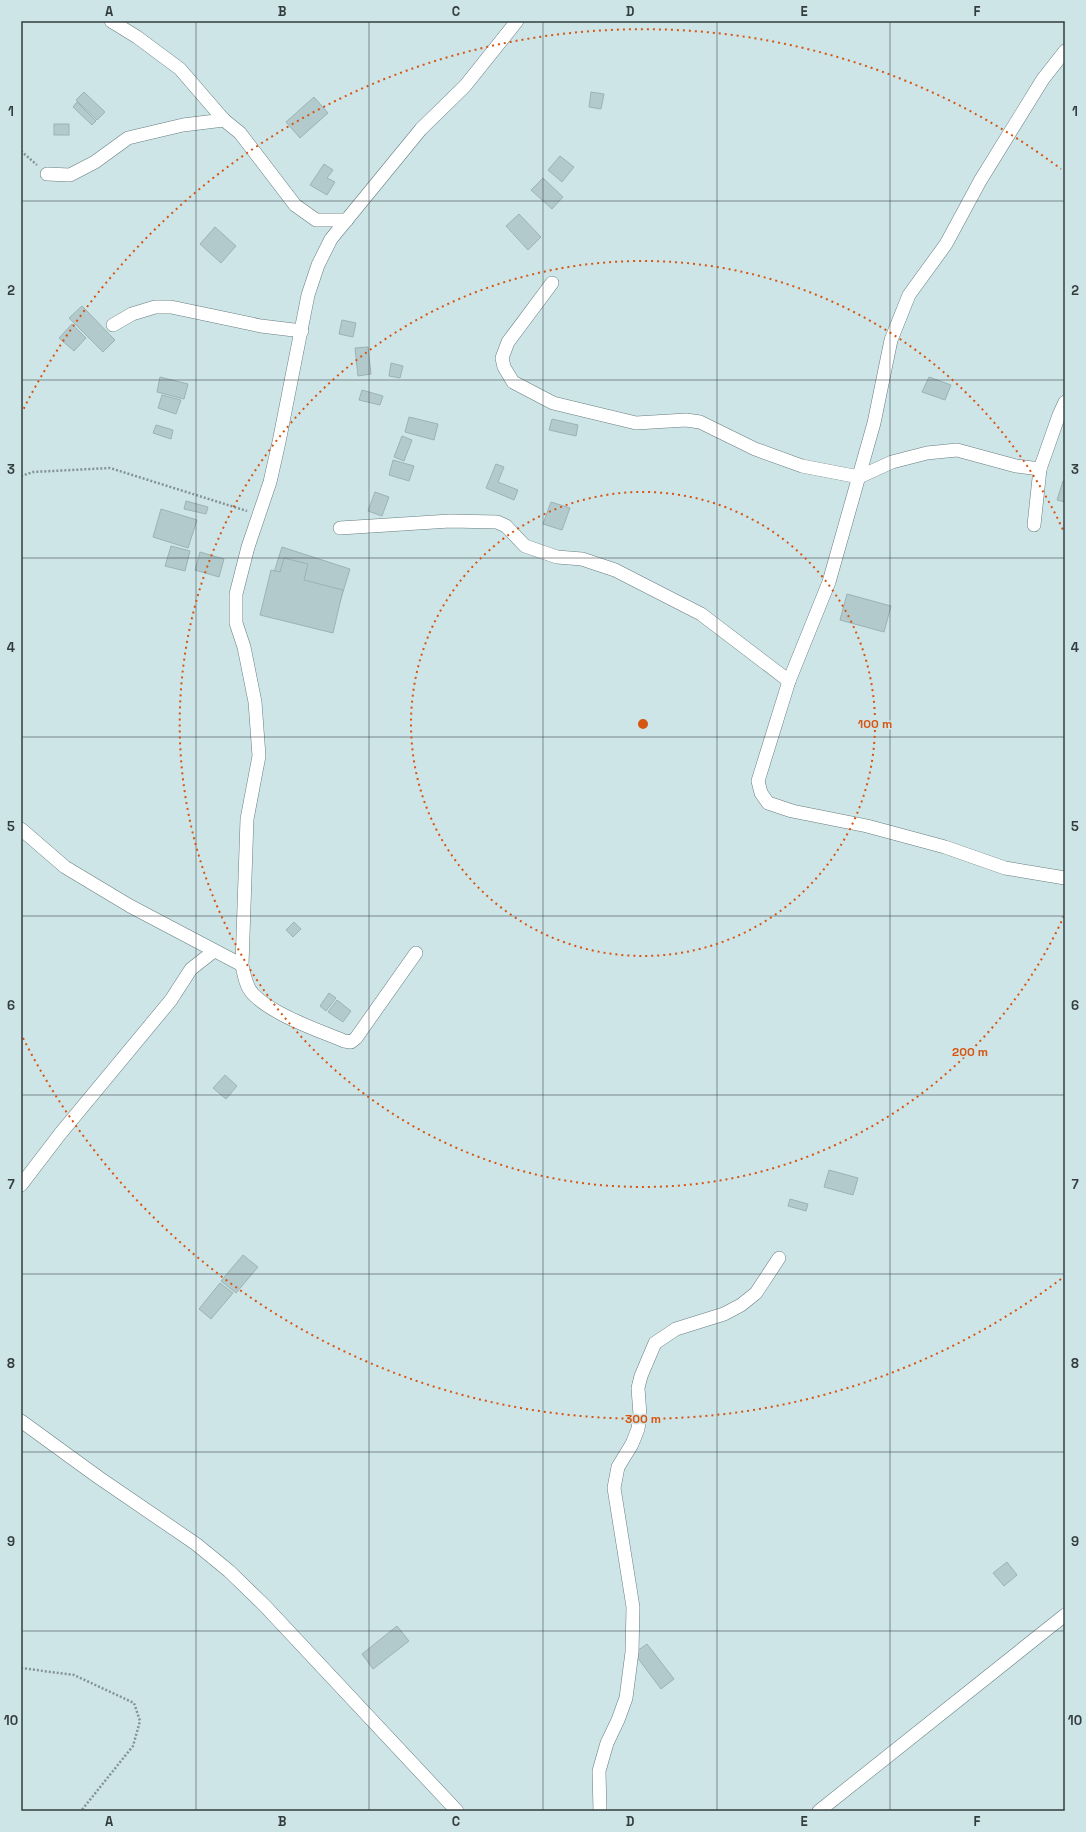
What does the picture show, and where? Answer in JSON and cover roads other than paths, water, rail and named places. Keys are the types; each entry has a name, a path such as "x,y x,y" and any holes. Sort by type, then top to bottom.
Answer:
{"street":[{"path":"110,21 137,37 180,69 224,120 240,133 295,205 316,220 347,220"},
{"path":"416,953 356,1038 351,1042 344,1041 298,1022 252,994 245,979 242,965 247,819 259,756 255,702 244,647 236,623 236,594 258,514 270,482 302,331 308,295 318,265 330,239 421,129 465,86 517,21"},
{"path":"1065,51 1043,79 997,154 946,244 909,295 891,340 874,423 829,582 789,681 758,780 761,793 768,803 792,811 867,826 945,847 1005,868 1065,878"},
{"path":"47,174 70,175 95,162 128,138 183,125 224,120"},
{"path":"552,282 508,342 502,358 504,367 513,382 553,403 636,423 686,420 700,422 755,449 802,466 859,477 892,462 926,453 956,450 1016,466 1040,469"},
{"path":"113,325 132,314 155,307 171,307 261,326 302,331"},
{"path":"1034,525 1040,469 1065,402"},
{"path":"340,528 450,520 497,522 506,526 525,546 557,557 582,560 615,570 701,614 789,681"},
{"path":"21,829 65,867 130,906 242,965"},
{"path":"21,1185 60,1134 166,1006 191,969 214,951"},
{"path":"600,1811 599,1771 606,1743 618,1720 626,1698 632,1652 633,1607 614,1488 618,1467 632,1444 638,1429 640,1415 638,1388 641,1376 655,1343 676,1329 724,1314 741,1305 756,1293 779,1258"},
{"path":"21,1421 196,1544 229,1571 265,1606 457,1811"},
{"path":"819,1811 1065,1615"}]}
